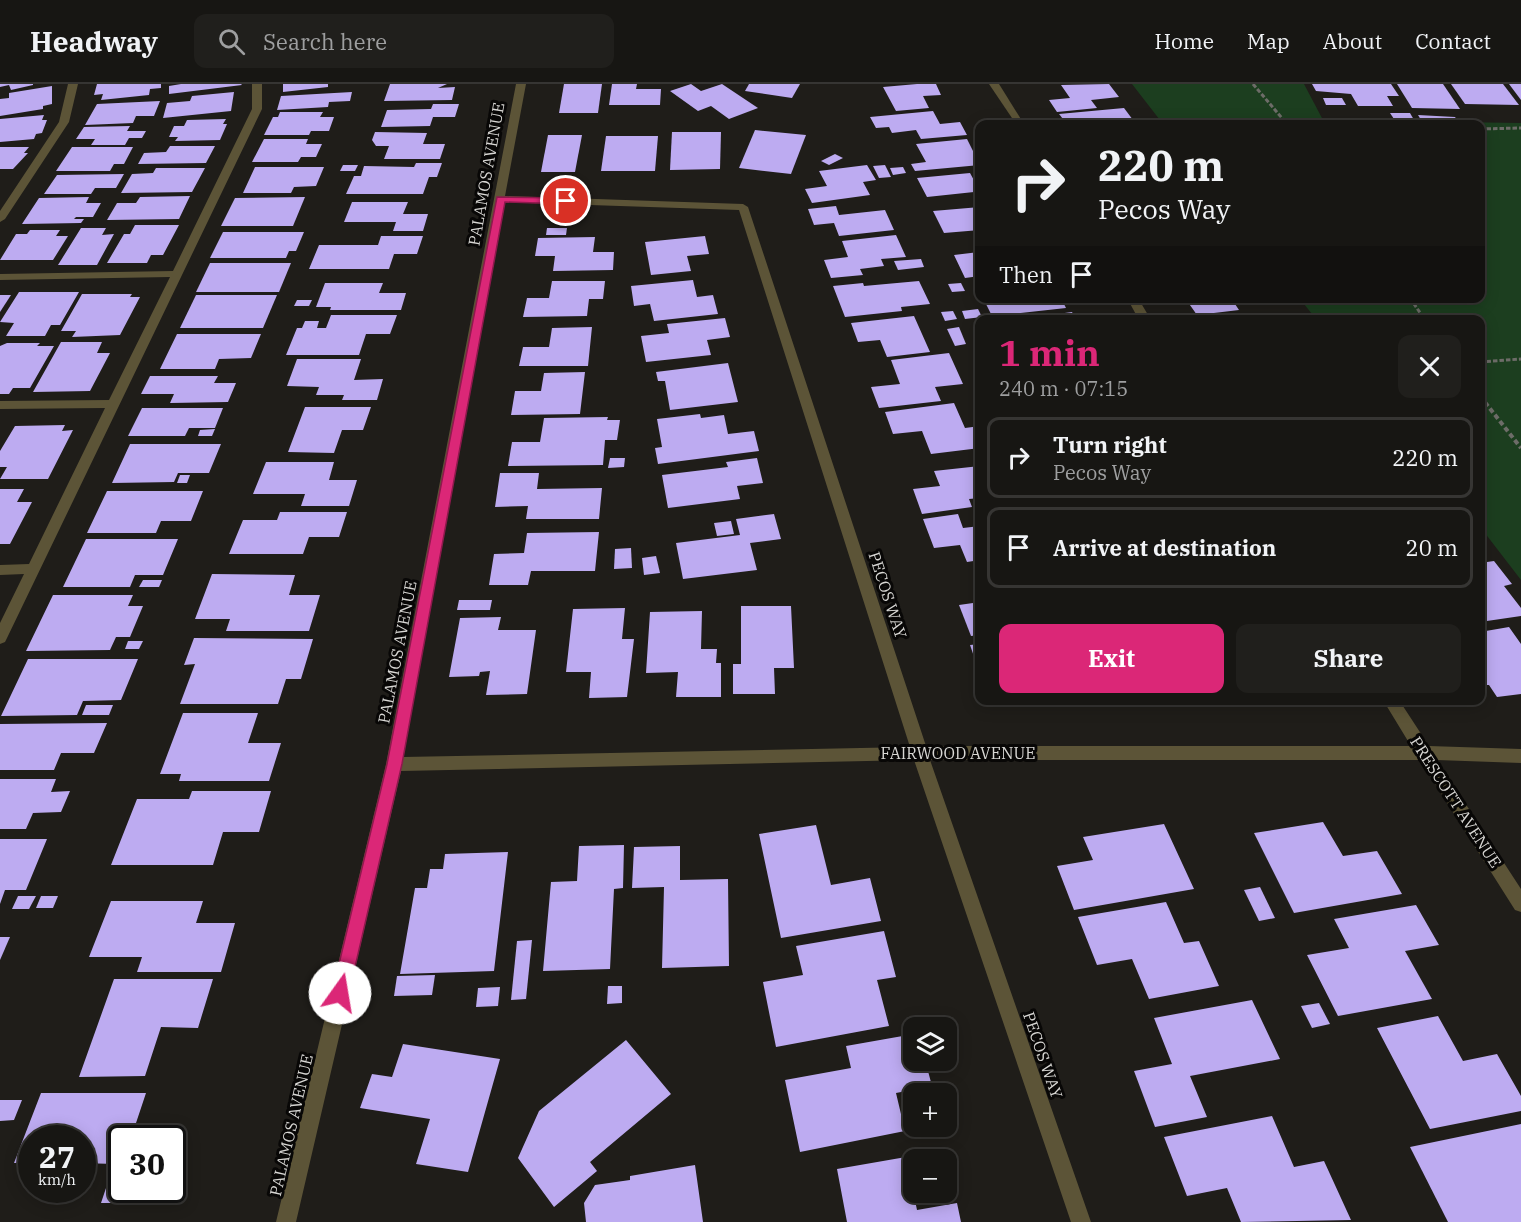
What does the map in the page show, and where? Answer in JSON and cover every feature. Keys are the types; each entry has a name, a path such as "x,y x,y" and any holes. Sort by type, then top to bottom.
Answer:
{"street":[{"path":"0,219 64,122 74,84"},
{"path":"0,638 257,109 257,84"},
{"name":"PALAMOS AVENUE","path":"286,1222 394,764 521,84"},
{"path":"994,84 1017,120"},
{"name":"PECOS WAY","path":"501,199 743,207 920,753 1081,1222"},
{"path":"0,277 175,274"},
{"path":"0,405 114,404"},
{"path":"0,570 34,569"},
{"name":"PRESCOTT AVENUE","path":"1393,705 1521,904"},
{"name":"FAIRWOOD AVENUE","path":"394,764 920,753 1424,753 1521,756"}],"path":[{"path":"1253,84 1284,120"},
{"path":"1485,129 1521,128"},
{"path":"1485,362 1521,359"},
{"path":"1485,402 1521,448"}],"green space":[{"path":"1132,84 1304,84 1323,120 1160,120"},
{"path":"1485,122 1521,123 1521,580 1485,533 1485,315 1313,315 1303,303 1485,303"}],"building":[{"path":"0,84 33,85 11,90 9,85 0,87"},
{"path":"97,84 161,84 161,88 150,89 149,95 101,100 103,94 94,95"},
{"path":"181,84 242,85 169,94 169,86"},
{"path":"283,84 328,84 328,87 283,92"},
{"path":"390,84 447,84 438,88 455,87 452,100 384,101"},
{"path":"564,84 602,84 598,113 559,113"},
{"path":"612,84 637,84 636,89 661,89 660,105 609,105"},
{"path":"691,84 701,91 722,84 758,108 729,119 711,106 698,111 670,91"},
{"path":"749,84 800,84 792,98 745,91"},
{"path":"936,84 941,95 923,96 929,108 896,111 883,87"},
{"path":"1109,84 1119,97 1091,100 1097,108 1057,112 1049,100 1070,98 1061,85"},
{"path":"1312,84 1391,84 1399,96 1387,96 1393,106 1358,106 1351,94 1316,91"},
{"path":"1397,84 1443,84 1460,109 1412,108"},
{"path":"1451,84 1503,84 1519,105 1465,104"},
{"path":"1509,84 1521,84 1521,100"},
{"path":"52,86 52,104 43,106 43,109 0,116 0,99 9,98 9,93"},
{"path":"234,92 231,111 163,118 167,103 190,101 192,96"},
{"path":"352,92 350,101 329,102 328,107 277,110 281,96"},
{"path":"1323,98 1342,98 1346,105 1326,105"},
{"path":"160,101 154,116 136,116 133,123 85,125 97,104"},
{"path":"433,104 459,104 455,117 433,117 430,126 381,127 387,110 431,109"},
{"path":"1124,108 1133,120 1064,120 1059,114"},
{"path":"933,111 940,124 960,122 967,135 921,139 916,130 892,133 889,127 876,128 870,117"},
{"path":"280,112 323,112 320,117 334,117 329,131 311,131 309,135 264,135 273,117 278,117"},
{"path":"1390,113 1410,113 1414,120 1394,119"},
{"path":"44,115 42,120 47,120 42,133 36,134 34,139 0,142 0,119"},
{"path":"1418,115 1455,117 1457,120 1421,120"},
{"path":"226,119 223,124 227,124 220,140 175,141 178,137 169,137 174,126 184,126 187,120"},
{"path":"130,126 127,131 146,131 142,138 129,138 125,145 91,145 95,139 76,139 84,127"},
{"path":"755,130 806,135 791,174 739,168"},
{"path":"375,132 427,133 423,144 445,144 440,159 384,159 389,146 376,146 372,140"},
{"path":"672,132 721,132 720,169 670,170"},
{"path":"548,135 582,135 575,172 541,172"},
{"path":"606,136 658,136 655,171 601,171"},
{"path":"264,139 308,139 306,144 322,144 316,157 301,157 298,162 252,162"},
{"path":"967,139 975,155 975,165 915,171 911,164 926,162 916,144"},
{"path":"170,146 215,146 206,163 138,164 144,153 166,152"},
{"path":"0,147 29,147 24,153 28,153 13,169 0,169"},
{"path":"72,147 133,147 124,164 114,164 110,171 56,171"},
{"path":"835,154 843,158 829,165 821,161"},
{"path":"416,163 442,163 437,177 429,177 423,194 346,194 354,176 361,176 364,166 414,167"},
{"path":"343,165 358,165 355,171 340,171"},
{"path":"867,165 876,180 863,182 870,195 812,203 805,189 827,186 819,171"},
{"path":"885,165 891,177 879,178 873,166"},
{"path":"255,167 324,167 316,186 294,187 291,193 243,193"},
{"path":"903,167 906,173 893,175 890,168"},
{"path":"156,168 205,168 192,192 121,193 132,174 153,173"},
{"path":"970,173 975,182 975,194 927,197 917,178"},
{"path":"124,174 116,188 95,188 91,194 44,194 57,175"},
{"path":"190,196 179,219 107,220 117,203 136,203 140,197"},
{"path":"89,197 86,203 101,203 93,217 74,219 84,219 81,223 22,224 39,198"},
{"path":"305,197 293,226 221,226 235,198"},
{"path":"352,202 408,202 403,214 428,214 423,231 393,231 396,222 344,222"},
{"path":"836,206 839,215 885,210 894,230 839,236 834,223 814,225 808,209"},
{"path":"975,207 975,230 944,233 933,211"},
{"path":"135,225 179,225 163,255 151,255 147,263 107,263 124,234 130,234"},
{"path":"81,228 106,228 102,235 114,234 97,265 58,265"},
{"path":"547,228 567,228 566,235 546,235"},
{"path":"30,230 60,230 56,236 68,236 53,260 0,260 16,234 27,234"},
{"path":"223,232 304,232 296,251 289,251 286,258 210,258"},
{"path":"896,235 906,257 881,259 884,266 860,269 863,275 831,278 824,260 848,257 842,241"},
{"path":"381,236 423,236 417,254 394,254 389,269 309,269 319,245 378,245"},
{"path":"705,236 709,254 687,256 691,271 651,275 645,242"},
{"path":"595,237 593,252 614,252 613,270 553,271 555,256 535,256 538,238"},
{"path":"975,252 975,277 965,278 954,255"},
{"path":"921,259 924,267 898,270 894,261"},
{"path":"210,263 291,263 279,292 196,292"},
{"path":"693,280 697,297 713,295 718,314 654,321 650,304 634,306 631,286"},
{"path":"552,281 605,281 603,299 589,299 587,316 523,317 527,298 549,298"},
{"path":"919,281 930,304 901,307 902,311 845,317 833,286 863,283 864,286"},
{"path":"325,283 383,283 379,293 406,293 401,310 330,310 331,307 316,307"},
{"path":"961,283 965,291 952,292 948,284"},
{"path":"19,292 79,292 60,325 51,325 45,336 6,336 14,323 0,322"},
{"path":"82,294 132,294 130,297 140,297 120,335 72,337 76,331 61,331"},
{"path":"0,295 11,295 0,312"},
{"path":"196,295 277,295 263,328 180,328"},
{"path":"297,300 312,300 309,306 294,306"},
{"path":"986,303 1064,303 1066,308 1001,315 992,315"},
{"path":"1189,303 1234,303 1239,310 1197,315"},
{"path":"978,309 981,315 965,319 962,311"},
{"path":"953,311 957,319 945,321 941,312"},
{"path":"1072,312 1074,315 1050,315"},
{"path":"331,315 397,315 390,334 366,334 359,355 286,355 297,328 302,328 305,321 319,321 317,328 326,328"},
{"path":"914,316 930,352 887,357 880,340 858,342 851,323"},
{"path":"725,318 730,337 707,340 711,355 646,362 641,336 669,333 667,324"},
{"path":"592,327 588,366 519,366 523,347 549,347 552,328"},
{"path":"959,327 966,344 955,346 947,329"},
{"path":"177,334 261,334 251,358 219,359 215,369 160,369"},
{"path":"61,342 102,342 97,353 110,353 90,391 33,392"},
{"path":"7,343 40,343 37,346 54,346 30,388 13,388 9,394 0,394 0,346"},
{"path":"949,353 963,384 935,387 941,401 879,408 871,387 900,384 891,360"},
{"path":"297,359 361,359 354,380 383,379 377,400 342,400 344,395 316,395 319,387 287,386"},
{"path":"728,363 738,402 670,410 665,381 658,381 656,372"},
{"path":"585,372 580,414 511,415 515,391 541,391 544,373"},
{"path":"150,376 218,376 214,383 236,383 228,402 170,403 174,394 141,394"},
{"path":"954,403 965,428 975,427 975,449 931,454 922,431 893,434 885,412"},
{"path":"305,407 371,407 363,430 342,430 334,453 288,452"},
{"path":"142,408 223,408 215,428 189,428 185,436 128,436"},
{"path":"700,414 701,418 724,415 728,434 754,431 759,451 658,464 655,448 662,447 657,419"},
{"path":"608,417 607,420 620,420 617,440 605,440 603,465 508,466 512,442 540,442 544,418"},
{"path":"65,425 62,431 73,430 48,479 0,479 7,467 0,467 0,451 15,426"},
{"path":"215,429 212,436 198,436 200,430"},
{"path":"130,444 221,444 209,473 178,473 174,482 112,483"},
{"path":"610,458 625,458 624,467 608,468"},
{"path":"757,458 763,483 737,486 740,499 668,508 662,475 728,467 726,462"},
{"path":"266,462 334,462 329,480 357,480 349,506 301,506 305,494 253,494"},
{"path":"975,467 975,498 969,499 972,507 922,514 913,489 940,486 934,471"},
{"path":"500,473 539,473 537,489 602,488 599,519 526,519 528,506 495,507"},
{"path":"180,475 190,475 187,483 177,483"},
{"path":"0,489 24,489 17,502 32,502 10,544 0,544"},
{"path":"107,491 203,491 191,521 161,521 156,533 87,533"},
{"path":"280,512 347,512 339,537 309,537 303,554 229,554 243,520 277,520"},
{"path":"774,514 781,539 750,543 757,570 683,579 676,543 740,535 736,519"},
{"path":"958,514 963,528 975,527 975,561 967,562 960,545 934,548 923,519"},
{"path":"731,521 734,534 717,536 714,523"},
{"path":"599,532 595,571 531,571 528,585 489,585 494,554 524,553 527,533"},
{"path":"86,539 178,539 163,575 135,575 130,587 63,587"},
{"path":"631,548 632,568 614,569 615,549"},
{"path":"656,556 660,573 644,575 642,558"},
{"path":"1494,561 1512,584 1504,586 1521,608 1521,616 1485,621 1485,562"},
{"path":"212,574 295,575 289,595 320,595 309,631 226,631 230,619 195,619"},
{"path":"143,580 162,580 159,587 139,587"},
{"path":"53,595 133,595 128,606 143,606 130,637 116,637 110,650 26,651"},
{"path":"459,600 492,600 490,610 457,610"},
{"path":"975,603 975,636 971,636 959,605"},
{"path":"741,606 791,606 794,668 774,668 775,694 733,694 733,664 741,664"},
{"path":"625,608 622,639 634,639 627,697 589,698 591,672 566,672 573,609"},
{"path":"702,611 701,649 717,649 716,663 721,663 721,697 676,697 678,672 646,673 650,612"},
{"path":"501,617 498,630 536,630 527,694 486,695 490,671 480,672 479,676 449,677 460,618"},
{"path":"1509,627 1521,644 1521,694 1497,697 1489,685 1485,685 1485,631"},
{"path":"194,638 313,639 301,679 286,679 278,704 180,704 195,664 184,665"},
{"path":"128,641 143,641 139,649 125,649"},
{"path":"975,644 975,659 970,645"},
{"path":"28,659 138,659 121,700 83,701 77,715 1,716"},
{"path":"86,705 113,705 109,715 82,715"},
{"path":"183,713 258,713 248,743 281,743 269,781 179,781 181,774 160,774"},
{"path":"107,723 94,753 61,753 54,770 0,770 0,724"},
{"path":"0,779 56,779 51,792 70,791 61,812 33,813 26,829 0,829"},
{"path":"192,791 271,791 259,832 223,832 213,865 111,865 137,799 189,799"},
{"path":"1323,822 1343,856 1377,851 1402,894 1294,913 1254,833"},
{"path":"1164,824 1194,889 1074,910 1057,866 1093,860 1083,837"},
{"path":"816,825 831,885 870,878 881,921 781,938 759,834"},
{"path":"0,839 47,839 26,890 5,890 0,904"},
{"path":"624,845 623,888 614,889 610,969 543,971 551,882 577,881 579,846"},
{"path":"680,846 680,880 728,879 729,966 662,968 664,887 632,888 634,847"},
{"path":"508,852 494,971 400,974 415,888 427,888 430,869 443,869 445,854"},
{"path":"1260,887 1275,918 1259,921 1244,890"},
{"path":"18,896 36,896 29,909 12,909"},
{"path":"41,896 58,896 53,908 36,908"},
{"path":"111,901 203,901 196,923 235,923 221,972 137,972 142,957 89,957"},
{"path":"1166,902 1184,943 1199,941 1219,986 1149,999 1132,959 1097,965 1078,917"},
{"path":"1416,905 1439,945 1405,951 1432,999 1338,1016 1307,955 1349,948 1334,919"},
{"path":"884,931 896,977 877,980 889,1026 776,1047 763,982 803,975 796,946"},
{"path":"0,937 10,937 0,960"},
{"path":"532,940 526,999 511,1000 517,941"},
{"path":"435,975 432,995 394,996 397,976"},
{"path":"114,979 213,979 198,1028 161,1027 145,1076 79,1077"},
{"path":"608,986 622,986 622,1003 607,1004"},
{"path":"500,987 498,1006 476,1007 478,988"},
{"path":"1252,1000 1280,1059 1190,1076 1207,1117 1155,1127 1134,1071 1172,1064 1154,1018"},
{"path":"1319,1003 1330,1024 1312,1028 1301,1006"},
{"path":"1438,1016 1463,1061 1497,1054 1521,1096 1521,1111 1430,1129 1377,1028"},
{"path":"903,1036 903,1071 928,1071 931,1083 903,1083 903,1092 896,1093 903,1131 800,1152 785,1080 851,1068 846,1046"},
{"path":"626,1040 671,1094 590,1162 597,1171 554,1207 518,1158 539,1111"},
{"path":"403,1044 500,1059 468,1172 416,1164 430,1119 360,1108 372,1074 392,1077"},
{"path":"41,1093 146,1093 135,1125 108,1125 108,1164 96,1163 96,1125 29,1125"},
{"path":"0,1100 22,1100 14,1120 0,1121"},
{"path":"1272,1116 1294,1167 1324,1161 1351,1220 1241,1222 1227,1188 1187,1196 1164,1137"},
{"path":"1521,1124 1521,1222 1448,1222 1410,1147"},
{"path":"903,1158 903,1203 916,1203 917,1210 957,1203 961,1222 847,1222 837,1169"},
{"path":"695,1165 703,1222 586,1222 584,1203 595,1185 630,1180 630,1176"},
{"path":"108,1182 108,1203 101,1203"}],"route":[{"path":"340,993 394,764 501,199 566,201"}]}
